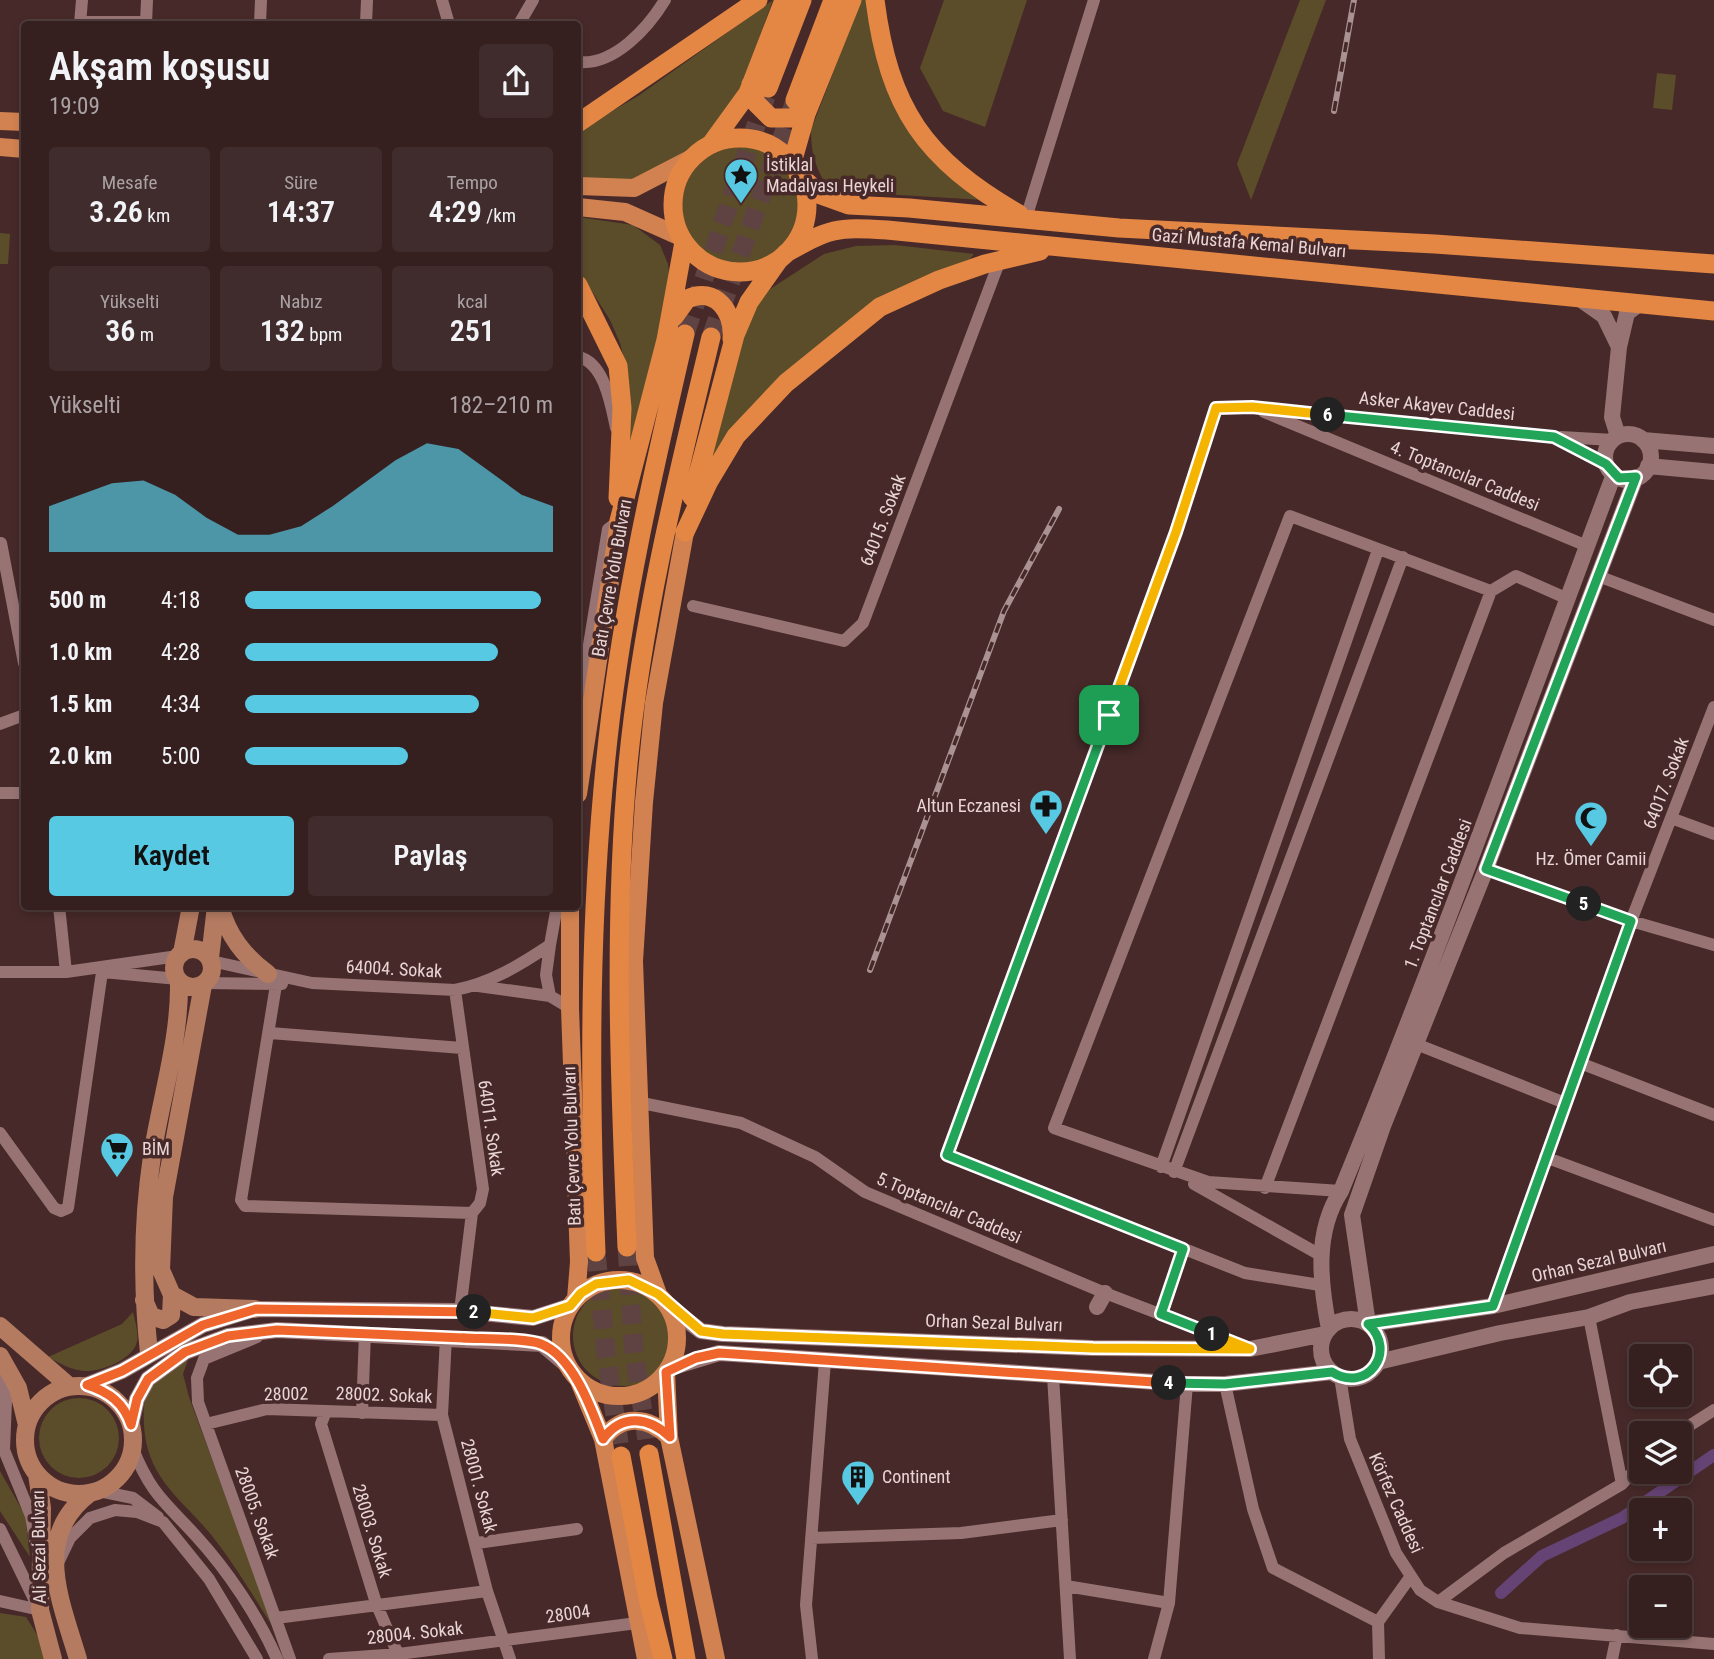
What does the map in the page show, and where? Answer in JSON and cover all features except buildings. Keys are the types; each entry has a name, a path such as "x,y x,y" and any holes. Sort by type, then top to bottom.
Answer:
{"highway":[{"path":"581,120 758,0"},
{"path":"784,0 756,103 771,118 792,118 802,103 852,0"},
{"path":"783,256 752,271 726,271 702,260 682,239 673,201 679,178 692,158 711,144 760,86 802,0"},
{"path":"795,168 802,103 833,0"},
{"path":"875,0 882,49 894,86 928,146 980,191 1026,218"},
{"path":"685,532 709,428 732,347 749,302 800,236 807,209 805,190 795,168 776,148 752,139 736,138 711,144"},
{"name":"Gazi Mustafa Kemal Bulvarı","path":"795,168 821,195 849,205 1119,228 1435,244 1714,264"},
{"name":"Gazi Mustafa Kemal Bulvarı","path":"783,256 825,231 845,227 962,236 1058,249 1223,260 1714,312"},
{"name":"Batı Çevre Yolu Bulvarı","path":"596,1252 590,1108 591,1014 595,897 607,740 677,330 682,239"},
{"path":"685,532 709,481 736,436 786,383 880,307 939,280 1000,260 1058,249"},
{"path":"581,291 618,366 622,408 619,521"},
{"path":"677,330 687,299 710,296 719,300 729,315 733,326 732,347"},
{"name":"Batı Çevre Yolu Bulvarı","path":"619,521 677,330"},
{"path":"627,1247 618,970 628,762 641,661 661,549 711,337"},
{"path":"649,1454 686,1659"},
{"path":"621,1456 648,1598 663,1659"}],"main road":[{"path":"0,121 21,122"},
{"path":"0,147 21,149"},
{"path":"581,186 634,188 692,158"},
{"path":"581,207 625,212 682,239"},
{"path":"581,774 619,521"},
{"path":"685,532 654,703 644,802 634,961 637,1102 645,1258 677,1337 668,1370 670,1437 716,1659"},
{"path":"149,1353 143,1297 144,1225 152,1157 180,1010 179,980 174,968 180,955 190,910"},
{"path":"143,1297 151,1316 163,1320 171,1315 172,1295 161,1270 164,1198 204,984 212,973 210,960 217,910"},
{"path":"220,910 235,943 247,958 272,979"},
{"path":"570,910 570,1008 579,1262 573,1303 561,1335 567,1365 579,1381 603,1439 646,1659"},
{"path":"180,955 197,949 210,960"},
{"path":"179,980 193,987 204,984"},
{"path":"573,1303 596,1284 612,1280 629,1280 663,1300"},
{"path":"172,1295 194,1307 256,1309"},
{"path":"0,1326 78,1385 103,1391 118,1401 131,1425 133,1449 127,1466 115,1481 95,1492 63,1492 46,1484 37,1474 26,1453 27,1425 18,1388 0,1356"},
{"path":"579,1381 593,1391 610,1396 627,1396 644,1391 668,1370"},
{"path":"27,1425 39,1402 53,1392 78,1385"},
{"path":"603,1439 609,1430 635,1420 649,1421 670,1437"},
{"name":"Ali Sezai Bulvarı","path":"37,1474 47,1570 78,1659"},
{"name":"Ali Sezai Bulvarı","path":"53,1659 40,1610 47,1570 66,1515 95,1492"}],"street":[{"path":"81,21 82,0"},
{"path":"146,21 147,0"},
{"path":"260,21 261,0"},
{"path":"366,21 367,0"},
{"path":"442,0 448,21"},
{"path":"521,21 533,0"},
{"path":"581,62 587,63 616,51 649,26 665,0"},
{"path":"1026,218 1094,0"},
{"name":"64015. Sokak","path":"693,606 844,641 863,623 1000,260"},
{"path":"1577,297 1604,316 1619,347"},
{"path":"1610,469 1606,451 1616,438 1612,417 1619,347 1627,313 1639,304"},
{"path":"581,358 589,359 598,369 619,446"},
{"name":"Asker Akayev Caddesi","path":"1183,1249 947,1155 1176,532 1216,408 1252,407 1554,437 1625,479 1642,472 1714,472"},
{"name":"4. Toptancılar Caddesi","path":"1252,407 1587,546"},
{"path":"1554,437 1616,438 1631,434 1643,440 1714,446"},
{"path":"1642,472 1649,449 1643,440"},
{"name":"1. Toptancılar Caddesi","path":"1327,1332 1321,1285 1329,1210 1341,1191 1491,812 1587,546 1610,469"},
{"name":"1. Toptancılar Caddesi","path":"1368,1324 1352,1215 1383,1126 1486,869 1598,576 1642,472"},
{"path":"1341,1191 1265,1188 1208,1182 1054,1128 1290,516 1490,591"},
{"path":"581,694 608,529 619,521"},
{"path":"1,542 21,647"},
{"path":"1161,1167 1378,550"},
{"path":"1174,1172 1403,557"},
{"path":"1265,1188 1490,591 1516,576 1568,599"},
{"path":"1598,576 1714,620"},
{"name":"64017. Sokak","path":"1493,1306 1631,921 1711,725 1714,706"},
{"path":"0,723 21,716"},
{"path":"0,793 21,793"},
{"path":"1671,818 1714,834"},
{"path":"1486,869 1631,921 1714,945"},
{"path":"59,910 66,972"},
{"path":"550,996 546,975 557,910"},
{"path":"475,986 508,972 550,945"},
{"path":"95,971 180,955"},
{"name":"64004. Sokak","path":"210,960 272,979"},
{"path":"0,1133 57,1210 68,1208 71,1202 95,971"},
{"path":"0,972 95,971 179,980"},
{"path":"272,979 270,1032 241,1200 245,1206 472,1213"},
{"name":"64004. Sokak","path":"204,984 272,979 455,989 475,986"},
{"path":"475,986 550,996 570,1008"},
{"name":"64011. Sokak","path":"455,989 483,1189 480,1203 472,1213 460,1311"},
{"path":"270,1032 462,1048"},
{"path":"1416,1044 1565,1103"},
{"path":"1580,1063 1714,1115"},
{"name":"5.Toptancılar Caddesi","path":"637,1102 741,1124 815,1157 865,1192 1101,1300 1161,1314 1250,1349"},
{"path":"1545,1157 1714,1220"},
{"path":"1174,1172 1322,1256"},
{"path":"1329,1210 1352,1215"},
{"path":"1161,1314 1183,1249 1245,1273 1321,1285"},
{"name":"Orhan Sezal Bulvarı","path":"663,1300 701,1331 723,1334 1093,1348 1250,1349 1327,1332 1352,1319 1368,1324 1493,1306 1714,1254"},
{"path":"1378,1362 1500,1333 1589,1317 1630,1302 1714,1286"},
{"path":"78,1385 122,1371 149,1353 203,1325 256,1309 460,1311 533,1318 573,1303"},
{"path":"1589,1317 1622,1484"},
{"path":"668,1370 719,1353 1187,1384 1225,1384 1336,1375 1349,1379 1366,1375 1378,1362 1381,1345 1368,1324"},
{"path":"131,1425 137,1399 148,1379 185,1352 228,1336 277,1330 542,1344 567,1365"},
{"name":"28005. Sokak","path":"277,1330 228,1347 204,1359 197,1378 198,1402 290,1659"},
{"path":"1327,1332 1322,1357 1336,1375"},
{"path":"362,1413 365,1334"},
{"name":"28001. Sokak","path":"446,1337 442,1415 477,1543 487,1591 510,1659"},
{"path":"812,1659 806,1605 825,1362"},
{"path":"0,1366 6,1401 4,1450 31,1516 47,1570"},
{"name":"Körfez Caddesi","path":"1336,1375 1350,1439 1396,1553 1420,1590 1438,1602 1520,1628 1714,1644"},
{"path":"1053,1376 1070,1659"},
{"path":"1154,1659 1169,1603 1187,1384"},
{"path":"1225,1384 1252,1509 1273,1568 1378,1622"},
{"name":"28002","path":"206,1424 267,1409 326,1411"},
{"path":"1692,1424 1714,1410"},
{"name":"28002. Sokak","path":"326,1411 442,1415"},
{"name":"28003. Sokak","path":"326,1411 321,1424 376,1603 400,1656"},
{"path":"133,1449 159,1500 197,1537 232,1581 277,1659"},
{"path":"1438,1602 1504,1553 1622,1484 1629,1476"},
{"path":"95,1492 133,1498 163,1522 209,1578 257,1659"},
{"path":"47,1570 70,1538 90,1518 115,1510 137,1512 163,1522"},
{"path":"811,1538 961,1533 1062,1520"},
{"path":"0,1529 40,1610"},
{"path":"477,1543 577,1529"},
{"path":"1379,1659 1378,1622 1411,1576"},
{"path":"1066,1586 1169,1603"},
{"path":"276,1618 376,1603 487,1591"},
{"path":"0,1601 40,1610"},
{"name":"28004","path":"504,1641 637,1623"},
{"path":"1612,1659 1617,1635"},
{"name":"28004. Sokak","path":"329,1659 400,1656 504,1641"}],"shaded area":[{"path":"773,0 740,91 709,136 660,170 630,180 581,178 581,129 638,96"},
{"path":"861,0 869,0 896,106 984,200 866,193 824,181 814,157 811,130"},
{"path":"944,0 1027,0 985,127 943,111 920,68"},
{"path":"1300,0 1326,0 1251,200 1237,164"},
{"path":"1657,73 1676,75 1672,110 1653,108"},
{"path":"741,147 764,151 783,164 796,183 800,206 796,229 783,248 764,261 741,265 718,261 699,248 686,229 682,206 686,183 699,164 718,151"},
{"path":"581,217 633,225 660,245 668,264 670,280 665,308 625,467 627,371 620,343 610,320 581,274"},
{"path":"0,233 10,234 8,264 0,264"},
{"path":"895,245 974,254 970,259 899,290 711,466 713,439 741,339 761,295 824,254 856,246"},
{"path":"623,1286 642,1290 658,1301 669,1317 673,1336 669,1355 658,1371 642,1382 623,1386 604,1382 588,1371 577,1355 573,1336 577,1317 588,1301 604,1290"},
{"path":"133,1312 137,1341 132,1351 121,1361 84,1371 70,1368 48,1357 122,1324"},
{"path":"188,1360 183,1374 189,1397 275,1630 219,1545 161,1477 147,1445 144,1411 148,1391 159,1377"},
{"path":"79,1398 94,1401 107,1410 116,1423 119,1438 116,1453 107,1466 94,1475 79,1478 64,1475 51,1466 42,1453 39,1438 42,1423 51,1410 64,1401"},
{"path":"0,1471 25,1515 30,1557 0,1511"},
{"path":"0,1613 26,1617 41,1641 45,1659 0,1659"}],"waterway":[{"path":"1501,1593 1542,1556 1622,1518 1714,1455"}],"tunnel":[{"path":"685,334 766,96"},
{"path":"711,337 794,104"},
{"path":"627,1247 634,1351 649,1454"},
{"path":"596,1252 606,1355 621,1456"}],"railway":[{"path":"1334,111 1354,0"},
{"path":"870,970 1004,611 1059,509"}],"place":[{"name":"İstiklal Madalyası Heykeli","path":"741,205"},
{"name":"Altun Eczanesi","path":"1046,836"},
{"name":"Hz. Ömer Camii","path":"1591,848"},
{"name":"BİM","path":"117,1179"},
{"name":"Continent","path":"858,1507"}],"route":[{"path":"1252,407 1554,437 1606,464 1619,478 1636,477 1486,869 1631,921 1493,1306 1368,1324 1379,1337 1381,1354 1373,1370 1358,1379 1340,1377 1332,1372 1225,1384 1187,1384 719,1353 696,1358 666,1372 670,1437 649,1421 635,1420 609,1430 603,1439 579,1381 567,1365 542,1344 277,1330 228,1336 185,1352 148,1379 137,1399 131,1425 128,1415 118,1401 87,1385 122,1371 149,1353 203,1325 256,1309 460,1311 533,1318 570,1306 581,1293 596,1284 612,1280 629,1280 646,1286 701,1331 723,1334 1054,1344 1093,1348 1250,1349 1161,1314 1183,1249 947,1155 1109,715 1176,532 1216,408 1252,407"}]}
